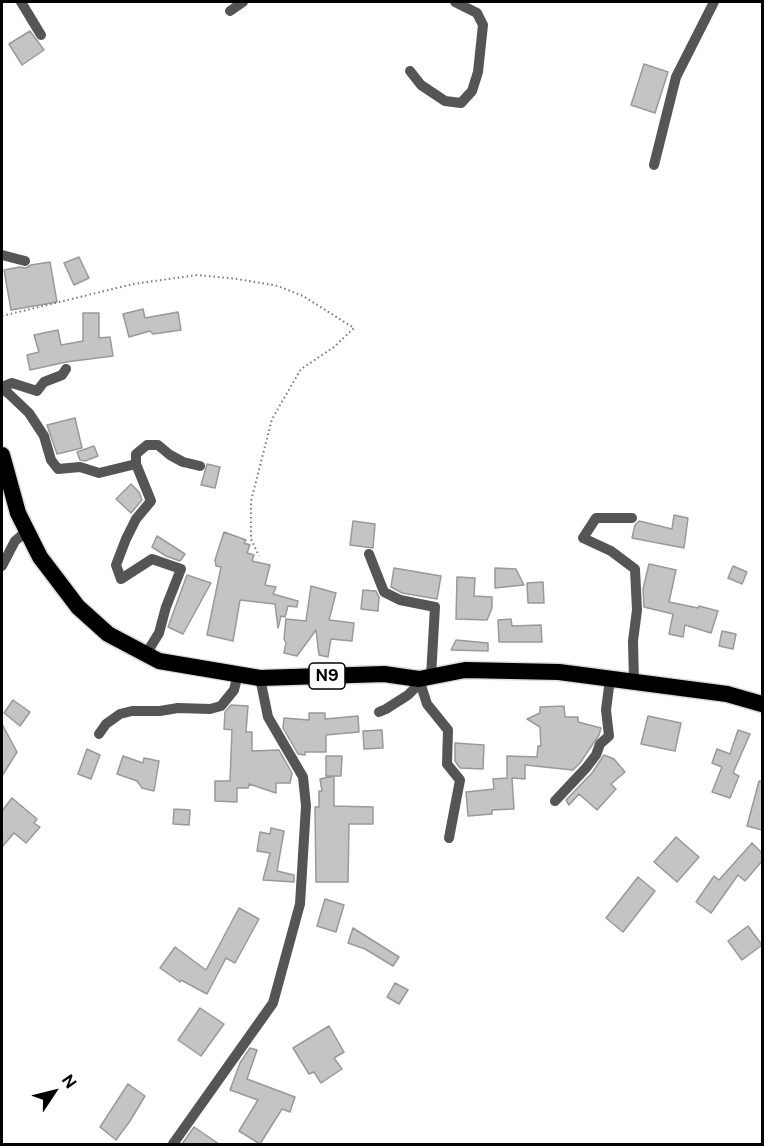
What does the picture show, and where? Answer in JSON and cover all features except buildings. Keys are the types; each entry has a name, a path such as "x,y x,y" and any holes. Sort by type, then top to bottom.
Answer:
{"highway":[{"name":"N9","path":"2,455 18,513 40,557 78,606 108,634 159,661 260,678 384,674 425,678 465,670 559,672 727,694 762,704"}],"street":[{"path":"21,2 41,35"},
{"path":"230,11 243,2"},
{"path":"410,72 420,85 445,101 461,103 472,92 478,72 483,25 477,14 455,2"},
{"path":"654,165 676,77 714,2"},
{"path":"2,255 25,261"},
{"path":"66,369 63,375 44,381 37,391 12,383 2,388 29,413 44,436 51,460 58,469 80,467 99,473 136,464"},
{"path":"146,654 159,633 166,607 181,570 152,559 121,579 116,565 126,539 136,519 151,501 136,464 136,454 147,445 158,445 183,462 200,466"},
{"path":"632,518 596,518 583,538 611,551 635,569 637,609 633,641 634,682"},
{"path":"2,566 15,540 28,530"},
{"path":"369,554 384,592 400,600 435,607 425,678 427,704 448,730 447,764 460,780 449,838"},
{"path":"99,734 106,724 120,714 132,711 160,711 178,708 210,709 220,706 234,690 238,674"},
{"path":"172,1144 273,1003 300,904 306,806 303,777 268,717 260,678"},
{"path":"379,712 408,694 425,678"},
{"path":"555,801 586,768 596,755 600,744 609,736 606,710 610,679"}],"path":[{"path":"2,316 134,284 197,275 278,286 303,296 354,328 334,347 302,369 272,419 251,501 251,539 259,556"}]}
